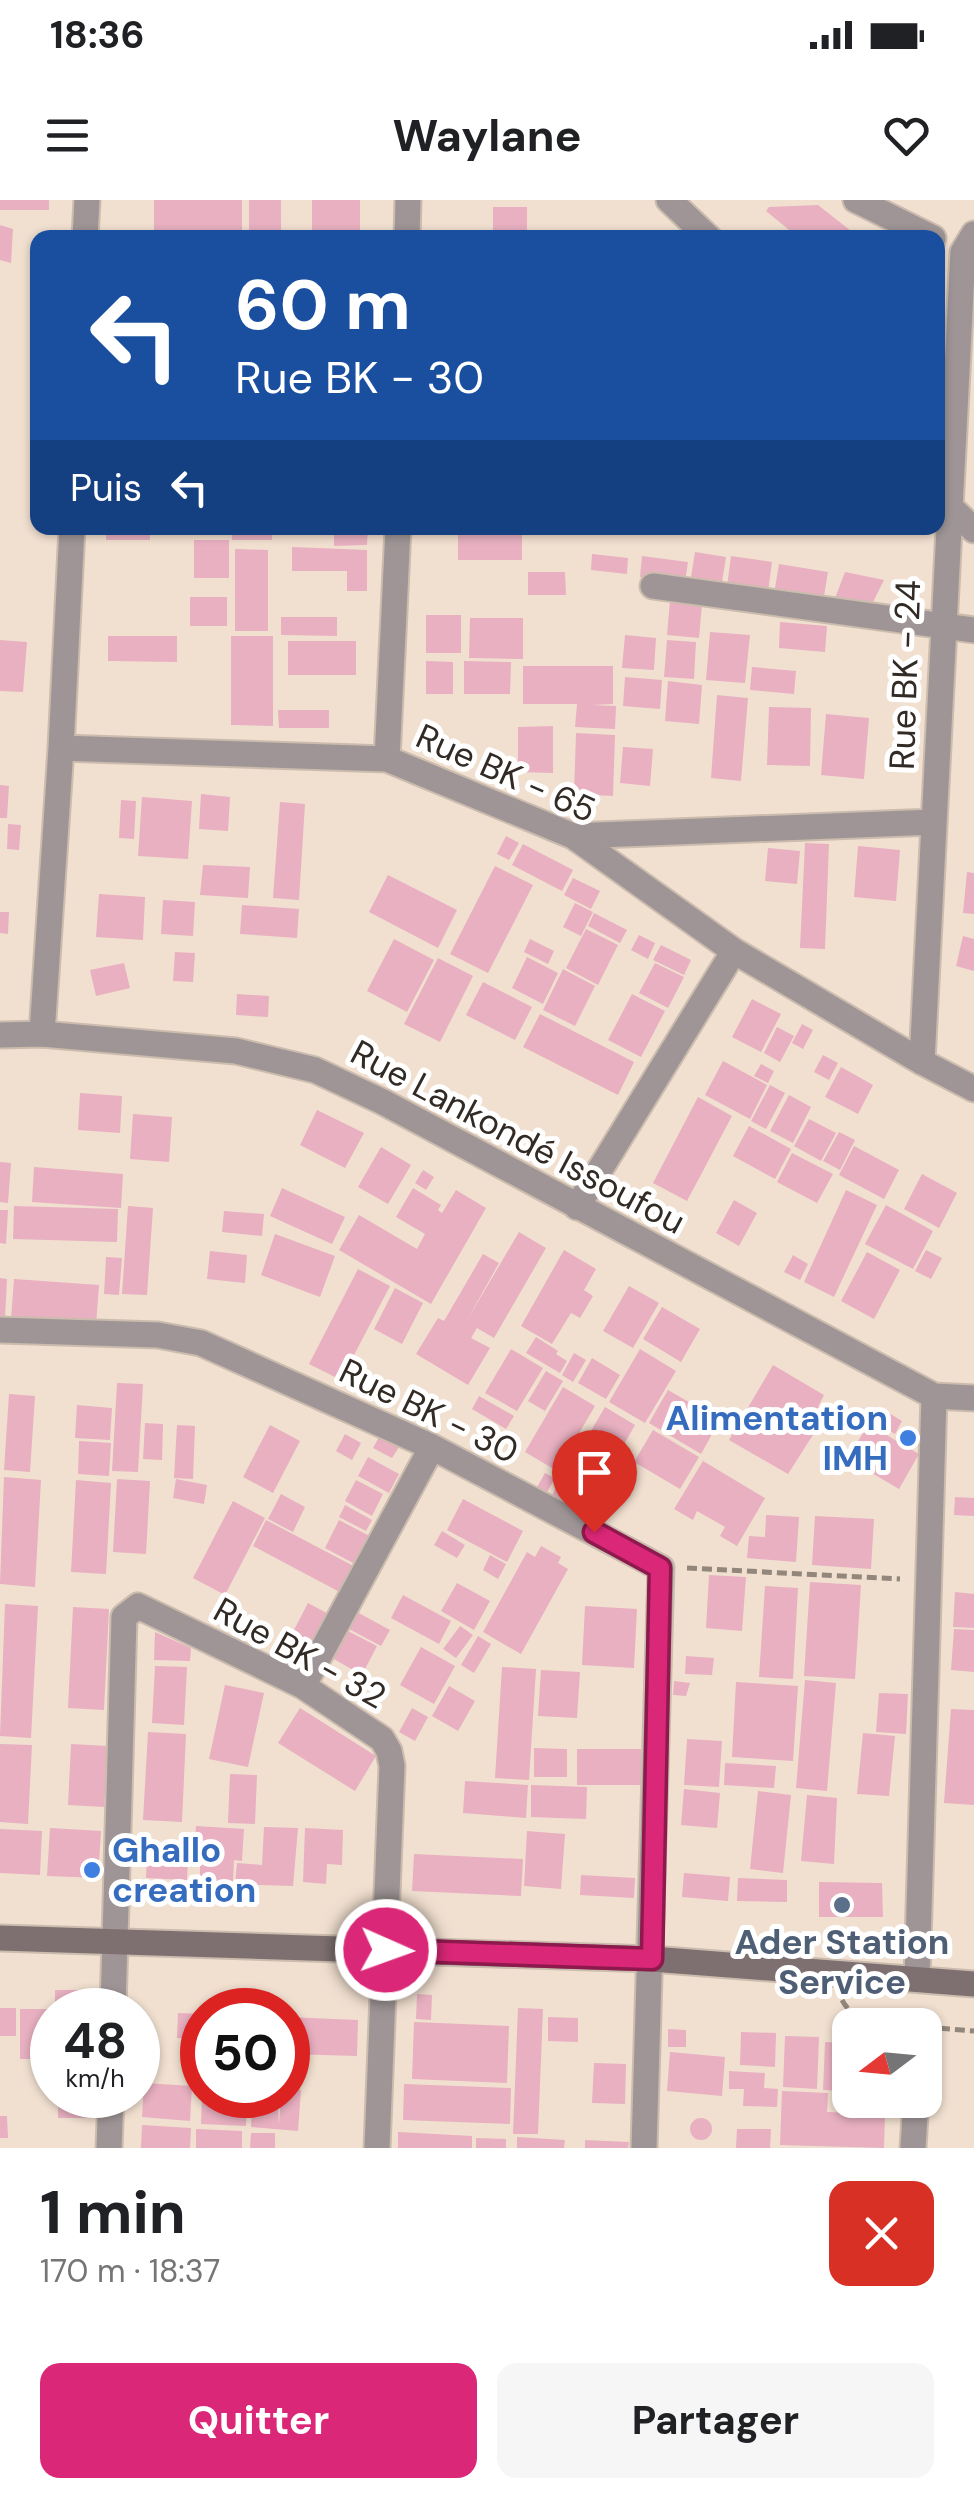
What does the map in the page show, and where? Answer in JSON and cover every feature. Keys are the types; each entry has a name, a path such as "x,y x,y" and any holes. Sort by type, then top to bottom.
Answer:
{"main road":[{"path":"0,1938 652,1959 974,1984"}],"street":[{"path":"85,230 87,200"},
{"path":"407,230 408,200"},
{"path":"669,200 701,230"},
{"path":"856,200 918,230"},
{"path":"945,241 970,248"},
{"name":"Rue BK - 24","path":"945,468 970,248"},
{"path":"945,506 974,530"},
{"path":"42,1034 72,535"},
{"path":"387,759 398,535"},
{"name":"Rue BK - 24","path":"922,1062 942,626 941,535"},
{"path":"653,586 974,630"},
{"name":"Rue BK - 65","path":"61,748 387,759 574,836 734,951 974,1089"},
{"path":"574,836 934,822"},
{"path":"577,1207 734,951"},
{"name":"Rue Lankondé Issoufou","path":"0,1035 42,1034 236,1051 315,1070 383,1102 934,1396 974,1398"},
{"name":"Rue BK - 30","path":"0,1330 158,1335 201,1343 432,1447 659,1567"},
{"path":"917,1979 934,1396"},
{"path":"303,1686 432,1447"},
{"path":"644,2148 652,1959 659,1567"},
{"name":"Rue BK - 32","path":"114,1942 124,1618 138,1606 303,1686 382,1739 390,1752 377,2148"},
{"path":"113,1988 114,1942"},
{"path":"110,2118 110,2148"},
{"path":"913,2148 915,2118"}],"path":[{"path":"659,1567 930,1580"},
{"path":"835,1973 846,2008"},
{"path":"942,2028 974,2031"}],"building":[{"path":"0,200 49,200 49,210 0,210"},
{"path":"154,200 242,200 242,230 154,230"},
{"path":"249,200 281,200 281,230 249,230"},
{"path":"312,200 360,200 360,230 312,230"},
{"path":"818,205 850,230 789,230 766,211 769,207"},
{"path":"493,207 527,207 527,230 493,230"},
{"path":"0,225 13,229 11,263 0,260"},
{"path":"106,535 150,535 150,540 106,540"},
{"path":"232,535 272,535 272,540 232,540"},
{"path":"334,535 368,535 367,545 334,546"},
{"path":"458,535 522,535 522,560 458,560"},
{"path":"194,540 229,540 229,578 194,578"},
{"path":"292,547 367,550 367,591 347,591 347,571 292,571"},
{"path":"235,549 268,550 268,631 235,631"},
{"path":"695,552 726,557 721,588 690,583"},
{"path":"592,554 628,558 627,574 591,570"},
{"path":"642,556 688,562 685,582 640,577"},
{"path":"731,556 772,562 768,592 727,587"},
{"path":"779,564 828,572 823,602 774,594"},
{"path":"528,572 565,572 566,595 528,595"},
{"path":"845,572 884,580 867,614 832,606"},
{"path":"190,597 227,597 227,626 190,626"},
{"path":"670,601 702,604 699,638 667,635"},
{"path":"426,615 461,615 461,653 426,653"},
{"path":"281,617 337,617 337,636 281,635"},
{"path":"470,618 523,618 523,659 469,658"},
{"path":"780,622 827,626 825,652 779,648"},
{"path":"710,632 750,635 745,683 706,680"},
{"path":"625,635 656,638 654,670 622,668"},
{"path":"108,636 177,636 177,662 108,661"},
{"path":"231,636 273,636 273,726 231,725"},
{"path":"0,640 27,642 23,692 0,691"},
{"path":"667,640 696,642 694,679 664,677"},
{"path":"288,641 356,641 356,675 288,675"},
{"path":"426,661 453,662 453,694 426,694"},
{"path":"464,661 511,662 510,694 464,694"},
{"path":"523,666 613,666 613,704 591,705 616,706 615,729 575,727 577,704 523,704"},
{"path":"752,667 796,671 794,694 750,690"},
{"path":"625,677 662,680 660,709 623,706"},
{"path":"668,681 702,685 699,724 665,721"},
{"path":"717,695 748,698 741,781 711,778"},
{"path":"769,707 811,708 810,766 767,765"},
{"path":"278,710 329,710 329,728 279,728"},
{"path":"826,714 869,718 864,779 821,775"},
{"path":"553,726 553,773 518,772 518,727"},
{"path":"576,733 615,735 613,796 574,794"},
{"path":"623,747 653,749 650,786 620,783"},
{"path":"0,785 9,786 7,818 0,818"},
{"path":"201,794 230,797 228,831 199,829"},
{"path":"142,797 192,801 188,859 138,856"},
{"path":"121,800 136,801 134,839 119,838"},
{"path":"280,802 305,804 299,900 273,898"},
{"path":"8,824 21,825 19,850 7,849"},
{"path":"506,836 519,843 509,860 497,854"},
{"path":"805,843 829,844 825,949 800,948"},
{"path":"523,844 573,870 562,891 512,865"},
{"path":"858,846 900,850 896,901 854,897"},
{"path":"768,848 800,851 797,884 765,881"},
{"path":"203,865 250,867 248,898 200,895"},
{"path":"495,866 533,885 488,973 450,954"},
{"path":"967,872 974,873 974,914 963,913"},
{"path":"388,875 457,910 438,948 369,912"},
{"path":"573,878 600,891 591,909 564,895"},
{"path":"99,894 145,897 143,940 96,937"},
{"path":"163,900 195,902 193,936 161,934"},
{"path":"575,903 593,912 581,936 563,927"},
{"path":"242,905 299,909 297,938 240,934"},
{"path":"0,912 9,912 8,934 0,933"},
{"path":"594,913 627,930 620,943 588,926"},
{"path":"586,929 618,945 598,985 566,968"},
{"path":"639,935 655,943 648,959 631,950"},
{"path":"963,936 974,939 974,971 956,966"},
{"path":"394,939 434,960 407,1012 367,991"},
{"path":"530,939 554,951 548,964 524,952"},
{"path":"661,945 691,960 684,975 653,960"},
{"path":"175,952 195,953 193,982 173,981"},
{"path":"527,957 558,973 543,1004 512,988"},
{"path":"438,958 473,976 440,1042 404,1024"},
{"path":"124,963 130,988 96,996 90,970"},
{"path":"655,963 684,977 668,1008 639,993"},
{"path":"563,969 595,986 575,1026 543,1010"},
{"path":"483,982 532,1007 515,1040 466,1015"},
{"path":"237,994 269,996 268,1017 236,1015"},
{"path":"632,994 665,1011 641,1057 608,1040"},
{"path":"752,999 781,1014 761,1052 732,1037"},
{"path":"540,1014 634,1062 618,1095 523,1047"},
{"path":"802,1024 813,1030 803,1049 792,1043"},
{"path":"777,1027 794,1036 780,1062 764,1053"},
{"path":"823,1055 838,1063 829,1080 814,1072"},
{"path":"723,1061 767,1085 750,1119 705,1095"},
{"path":"761,1064 774,1071 768,1083 754,1076"},
{"path":"841,1067 873,1085 858,1114 825,1097"},
{"path":"770,1085 785,1093 766,1129 751,1121"},
{"path":"80,1093 122,1096 120,1133 78,1130"},
{"path":"789,1095 811,1107 793,1143 770,1131"},
{"path":"698,1097 732,1116 687,1201 653,1183"},
{"path":"317,1110 364,1133 345,1168 300,1145"},
{"path":"133,1114 172,1117 169,1162 130,1159"},
{"path":"809,1119 836,1133 821,1161 794,1146"},
{"path":"749,1126 791,1149 775,1179 733,1156"},
{"path":"839,1132 855,1140 840,1170 823,1161"},
{"path":"854,1146 899,1170 884,1199 839,1175"},
{"path":"381,1147 411,1165 388,1204 358,1187"},
{"path":"792,1153 833,1174 817,1203 777,1182"},
{"path":"0,1162 11,1163 8,1203 0,1202"},
{"path":"34,1167 123,1174 121,1208 32,1202"},
{"path":"423,1170 434,1177 426,1190 415,1183"},
{"path":"922,1174 957,1193 939,1228 904,1209"},
{"path":"282,1188 345,1217 332,1244 270,1216"},
{"path":"413,1188 441,1205 438,1210 442,1213 456,1190 486,1208 431,1304 339,1250 359,1215 417,1249 425,1234 396,1217"},
{"path":"846,1190 877,1205 834,1297 804,1282"},
{"path":"734,1200 757,1213 739,1246 716,1233"},
{"path":"886,1205 933,1231 913,1269 865,1244"},
{"path":"14,1206 118,1209 117,1242 13,1239"},
{"path":"128,1206 153,1208 147,1295 122,1294"},
{"path":"0,1210 8,1210 6,1244 0,1243"},
{"path":"224,1211 264,1214 262,1236 222,1232"},
{"path":"519,1232 546,1248 494,1338 477,1328 471,1338 490,1348 468,1385 416,1354 438,1318 444,1321 483,1254 499,1263 466,1322"},
{"path":"275,1234 335,1256 320,1297 261,1275"},
{"path":"564,1250 596,1269 584,1290 593,1296 580,1318 571,1313 552,1344 521,1326"},
{"path":"926,1250 942,1258 931,1279 915,1271"},
{"path":"210,1251 247,1255 245,1283 207,1279"},
{"path":"867,1252 900,1270 874,1319 841,1301"},
{"path":"793,1255 808,1264 800,1280 784,1272"},
{"path":"106,1257 122,1258 119,1295 104,1294"},
{"path":"358,1269 390,1286 341,1380 309,1364"},
{"path":"0,1278 7,1279 5,1318 0,1318"},
{"path":"14,1279 99,1285 96,1325 11,1319"},
{"path":"629,1286 659,1303 633,1348 603,1331"},
{"path":"395,1288 423,1303 402,1344 374,1329"},
{"path":"662,1307 700,1329 681,1362 643,1339"},
{"path":"536,1337 567,1361 560,1373 526,1353"},
{"path":"511,1349 543,1368 517,1411 485,1393"},
{"path":"640,1349 676,1371 645,1423 609,1402"},
{"path":"574,1353 586,1360 573,1382 562,1375"},
{"path":"592,1358 620,1375 606,1399 578,1383"},
{"path":"773,1365 824,1395 818,1407 827,1413 788,1474 729,1440"},
{"path":"546,1371 563,1381 545,1411 528,1401"},
{"path":"117,1383 143,1384 138,1472 112,1471"},
{"path":"563,1387 595,1406 557,1471 525,1452"},
{"path":"668,1390 720,1420 701,1454 649,1423"},
{"path":"9,1394 35,1396 30,1472 4,1470"},
{"path":"479,1396 514,1416 506,1429 472,1409"},
{"path":"77,1405 112,1408 110,1440 75,1438"},
{"path":"605,1407 635,1425 609,1471 578,1453"},
{"path":"884,1410 902,1421 895,1434 876,1423"},
{"path":"145,1423 163,1424 162,1460 143,1459"},
{"path":"868,1424 919,1454 899,1489 848,1459"},
{"path":"177,1425 195,1426 193,1479 174,1478"},
{"path":"270,1425 300,1441 273,1493 243,1477"},
{"path":"653,1430 699,1457 680,1489 634,1462"},
{"path":"345,1434 361,1443 352,1460 336,1451"},
{"path":"379,1437 399,1447 392,1458 373,1448"},
{"path":"79,1441 111,1443 109,1476 78,1474"},
{"path":"368,1457 399,1474 389,1493 358,1476"},
{"path":"703,1461 765,1498 737,1546 720,1536 725,1527 697,1511 693,1520 674,1509"},
{"path":"571,1462 592,1474 572,1507 552,1495"},
{"path":"545,1473 555,1478 546,1494 536,1489"},
{"path":"4,1477 41,1480 35,1587 0,1584"},
{"path":"117,1479 150,1481 146,1554 113,1552"},
{"path":"176,1479 207,1485 204,1504 173,1498"},
{"path":"76,1480 111,1483 106,1574 71,1572"},
{"path":"356,1480 383,1494 372,1516 345,1501"},
{"path":"281,1494 305,1507 293,1532 268,1519"},
{"path":"955,1497 974,1498 974,1516 954,1515"},
{"path":"463,1499 523,1531 507,1562 447,1530"},
{"path":"233,1501 265,1518 225,1595 193,1578"},
{"path":"345,1505 372,1520 366,1531 339,1517"},
{"path":"766,1515 799,1517 796,1562 747,1558 749,1536 765,1537"},
{"path":"815,1516 874,1519 871,1569 812,1565"},
{"path":"266,1520 363,1571 349,1597 253,1546"},
{"path":"339,1520 381,1542 366,1570 325,1548"},
{"path":"442,1531 465,1545 457,1558 434,1545"},
{"path":"541,1546 561,1557 558,1563 568,1569 521,1654 483,1632 527,1552 535,1557"},
{"path":"490,1555 506,1564 498,1579 483,1570"},
{"path":"709,1575 746,1577 742,1631 706,1628"},
{"path":"810,1582 861,1585 855,1679 804,1676"},
{"path":"457,1583 490,1601 474,1630 441,1611"},
{"path":"765,1586 798,1588 793,1679 759,1677"},
{"path":"955,1592 974,1594 974,1628 953,1627"},
{"path":"403,1595 451,1621 439,1644 391,1618"},
{"path":"308,1603 336,1618 309,1668 282,1653"},
{"path":"5,1604 38,1606 31,1738 0,1736"},
{"path":"585,1606 637,1609 634,1668 582,1665"},
{"path":"73,1607 109,1609 104,1710 68,1708"},
{"path":"357,1612 390,1630 381,1646 349,1629"},
{"path":"460,1626 473,1635 456,1658 443,1649"},
{"path":"954,1629 974,1630 974,1672 951,1670"},
{"path":"346,1630 377,1646 362,1675 332,1658"},
{"path":"155,1632 191,1648 190,1661 154,1660"},
{"path":"478,1636 491,1644 474,1673 461,1665"},
{"path":"421,1647 455,1666 434,1704 400,1685"},
{"path":"686,1656 714,1658 712,1675 685,1674"},
{"path":"155,1666 187,1667 184,1725 152,1723"},
{"path":"502,1667 536,1669 529,1780 495,1778"},
{"path":"541,1670 580,1672 577,1718 538,1716"},
{"path":"805,1680 836,1683 827,1791 796,1788"},
{"path":"674,1681 690,1683 686,1696 673,1695"},
{"path":"736,1682 798,1686 793,1761 732,1757"},
{"path":"225,1685 264,1693 248,1767 209,1759"},
{"path":"449,1686 475,1701 458,1731 432,1716"},
{"path":"879,1693 908,1694 906,1734 876,1732"},
{"path":"300,1708 376,1756 355,1791 278,1743"},
{"path":"412,1708 428,1717 415,1741 399,1732"},
{"path":"951,1709 974,1710 974,1805 944,1803"},
{"path":"148,1732 186,1734 182,1822 143,1820"},
{"path":"863,1733 895,1736 889,1796 857,1794"},
{"path":"687,1739 722,1741 719,1787 684,1785"},
{"path":"0,1744 32,1745 28,1824 0,1822"},
{"path":"71,1744 108,1746 104,1807 68,1805"},
{"path":"534,1748 567,1749 567,1777 534,1777"},
{"path":"577,1749 641,1749 642,1785 577,1785"},
{"path":"725,1763 776,1766 774,1788 724,1785"},
{"path":"230,1774 257,1775 255,1824 228,1823"},
{"path":"465,1781 528,1785 526,1818 463,1813"},
{"path":"531,1785 587,1787 586,1819 531,1817"},
{"path":"684,1789 720,1793 717,1828 681,1825"},
{"path":"758,1791 791,1795 783,1873 750,1869"},
{"path":"807,1795 837,1798 834,1864 801,1861"},
{"path":"196,1826 244,1829 242,1861 234,1860 233,1882 200,1880 200,1859 194,1858"},
{"path":"264,1827 298,1828 293,1886 235,1884 237,1863 262,1865"},
{"path":"50,1828 101,1831 98,1878 47,1876"},
{"path":"305,1828 343,1830 342,1865 327,1864 326,1884 303,1882"},
{"path":"0,1829 42,1831 40,1875 0,1873"},
{"path":"527,1831 565,1834 561,1889 524,1886"},
{"path":"414,1854 523,1859 521,1896 412,1891"},
{"path":"147,1857 188,1860 187,1880 146,1878"},
{"path":"684,1873 730,1877 728,1901 682,1897"},
{"path":"581,1875 635,1878 634,1898 580,1895"},
{"path":"738,1878 787,1880 787,1902 737,1901"},
{"path":"819,1882 882,1883 883,1917 819,1917"},
{"path":"417,1994 432,1995 431,2020 416,2019"},
{"path":"0,2008 16,2008 16,2036 0,2036"},
{"path":"518,2008 543,2009 538,2134 513,2134"},
{"path":"20,2009 30,2009 30,2059 20,2059"},
{"path":"178,2013 180,2013 180,2038"},
{"path":"548,2017 578,2018 578,2042 548,2041"},
{"path":"310,2018 358,2020 357,2056 310,2055"},
{"path":"414,2022 509,2026 507,2083 412,2079"},
{"path":"668,2029 686,2030 686,2047 668,2047"},
{"path":"741,2032 776,2033 775,2067 740,2065"},
{"path":"785,2036 819,2037 817,2089 783,2087"},
{"path":"825,2042 832,2042 832,2090 823,2090"},
{"path":"670,2052 725,2057 722,2096 667,2091"},
{"path":"594,2063 626,2064 625,2104 592,2103"},
{"path":"729,2071 765,2073 764,2088 778,2089 777,2107 743,2106 744,2089 729,2089"},
{"path":"160,2084 180,2085 180,2118 190,2121 154,2118 160,2118"},
{"path":"404,2084 511,2088 510,2124 403,2120"},
{"path":"782,2091 828,2093 827,2112 832,2112 832,2118 885,2118 884,2148 780,2145"},
{"path":"0,2116 7,2116 8,2138 0,2138"},
{"path":"201,2118 246,2118 246,2126 201,2124"},
{"path":"251,2118 279,2118 279,2124 279,2118 299,2118 298,2131 251,2127"},
{"path":"701,2118 709,2121 709,2137 701,2140 693,2137 690,2129 693,2121"},
{"path":"142,2125 191,2128 190,2148 141,2148"},
{"path":"196,2129 242,2131 242,2148 196,2148"},
{"path":"737,2129 771,2129 770,2148 736,2148"},
{"path":"398,2132 472,2136 472,2148 398,2148"},
{"path":"251,2133 275,2133 275,2148 250,2148"},
{"path":"517,2137 565,2140 564,2148 517,2148"},
{"path":"476,2138 506,2139 506,2148 476,2148"},
{"path":"585,2140 629,2142 628,2148 585,2148"}],"place":[{"name":"Alimentation IMH","path":"908,1438"},
{"name":"Ghallo creation","path":"92,1870"},
{"name":"Ader Station Service","path":"842,1905"}],"route":[{"path":"386,1950 652,1959 660,1568 594,1532"}]}
